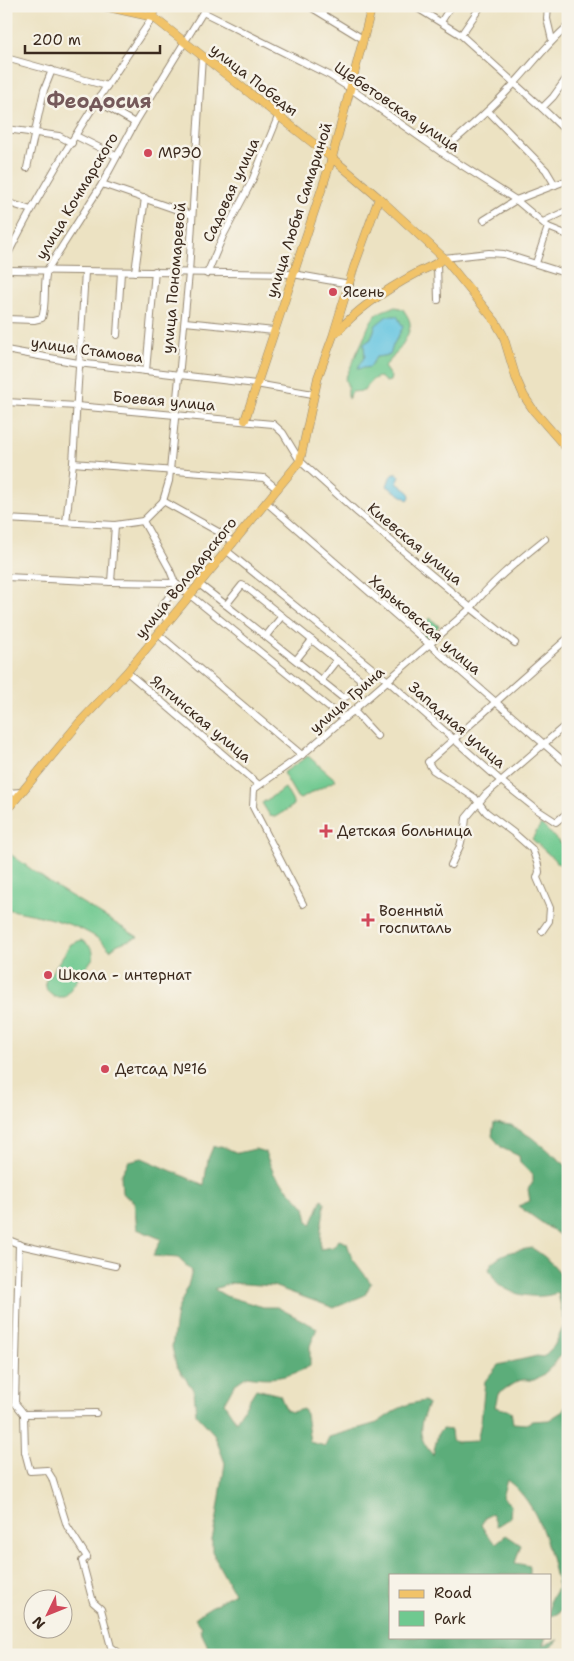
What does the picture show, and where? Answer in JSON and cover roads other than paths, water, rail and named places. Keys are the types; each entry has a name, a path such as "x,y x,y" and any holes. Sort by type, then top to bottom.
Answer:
{"main road":[{"name":"улица Победы","path":"103,6 153,17 332,158 444,258 495,321 503,335 516,378 524,396 534,411 568,450"},
{"path":"153,17 156,6"},
{"name":"улица Любы Самариной","path":"245,420 332,158 372,6"},
{"name":"улица Володарского","path":"6,810 126,672 300,461 313,394 354,267 379,198"},
{"name":"улица Володарского","path":"333,336 363,306 417,273 437,264 444,258"}],"street":[{"path":"309,6 363,40"},
{"path":"414,6 461,35 568,133"},
{"path":"441,22 451,6"},
{"path":"461,35 481,6"},
{"path":"548,6 547,19 552,40"},
{"name":"улица Кочмарского","path":"6,319 34,320 42,318 47,270 102,184 135,123 203,12"},
{"name":"Щебетовская улица","path":"203,12 329,75 441,152 516,200 546,225 568,235"},
{"path":"6,258 31,210 106,86 153,17"},
{"path":"441,152 488,110 514,84 552,40 568,26"},
{"name":"улица Пономаревой","path":"163,501 169,481 178,375 185,322 202,56"},
{"path":"6,58 106,86"},
{"path":"27,168 44,90 52,70"},
{"path":"542,108 553,97 568,76"},
{"path":"97,101 135,123"},
{"path":"488,110 546,170 555,185"},
{"name":"Садовая улица","path":"207,274 223,236 252,181 278,117"},
{"path":"6,129 59,136 72,142"},
{"path":"76,136 116,156"},
{"path":"484,220 516,200 568,180"},
{"path":"102,184 192,215"},
{"path":"136,272 145,198"},
{"path":"6,202 31,210"},
{"path":"536,263 546,225 568,210"},
{"path":"444,258 489,253 504,254 568,274"},
{"path":"437,264 438,300"},
{"path":"6,270 293,274 350,284"},
{"path":"66,522 78,406 78,363 85,272"},
{"path":"116,335 121,272"},
{"path":"146,371 155,272"},
{"path":"185,322 274,331"},
{"name":"улица Стамова","path":"6,350 78,363 256,384 313,394"},
{"name":"Боевая улица","path":"6,402 78,406 273,424 283,433 300,461"},
{"name":"Киевская улица","path":"300,461 358,513 471,608 516,642"},
{"path":"73,463 264,478 277,489"},
{"path":"6,519 115,525 143,521 163,501 224,535 233,543"},
{"name":"Харьковская улица","path":"266,502 568,765"},
{"path":"143,521 177,584 338,715 343,717 354,711 377,736"},
{"path":"111,582 115,525"},
{"name":"улица Грина","path":"259,785 302,755 354,711 471,608 481,594 545,538"},
{"name":"Западная улица","path":"227,551 388,681 501,781 536,809 556,822 568,812"},
{"path":"6,577 177,584"},
{"path":"167,621 161,607 177,584"},
{"path":"199,584 344,698 351,694 361,683 360,678 246,587 242,586 226,605"},
{"path":"266,636 282,616"},
{"path":"158,634 302,755"},
{"path":"542,931 549,921 550,908 537,878 539,872 538,865 532,849 486,812 475,798 433,770 428,762 568,638"},
{"path":"296,660 312,640"},
{"path":"321,680 337,660"},
{"name":"Ялтинская улица","path":"126,672 259,785"},
{"path":"451,865 460,846 466,818 486,794 568,724"},
{"path":"259,785 254,789 253,807 303,904"},
{"path":"6,793 22,792"},
{"path":"6,1239 19,1244 115,1266"},
{"path":"19,1244 15,1403 24,1414 25,1452 30,1470 47,1470 52,1478 67,1526 86,1557 82,1562 93,1602 101,1610 111,1647 122,1655"},
{"path":"6,1402 15,1403"},
{"path":"24,1414 96,1413"}],"water":[{"path":"387,316 397,316 403,327 390,355 376,357 370,367 357,369 365,356 364,344 371,339 376,325"},
{"path":"398,474 400,477 397,483 409,492 410,497 408,500 387,486 390,477"}],"place":[{"name":"МРЭО","path":"148,153"},
{"name":"Ясень","path":"333,292"},
{"name":"Детская больница","path":"326,831"},
{"name":"Военный госпиталь","path":"368,920"},
{"name":"Школа - интернат","path":"48,975"},
{"name":"Детсад №16","path":"105,1069"}],"district":[{"name":"Феодосия","path":"99,101"}]}
